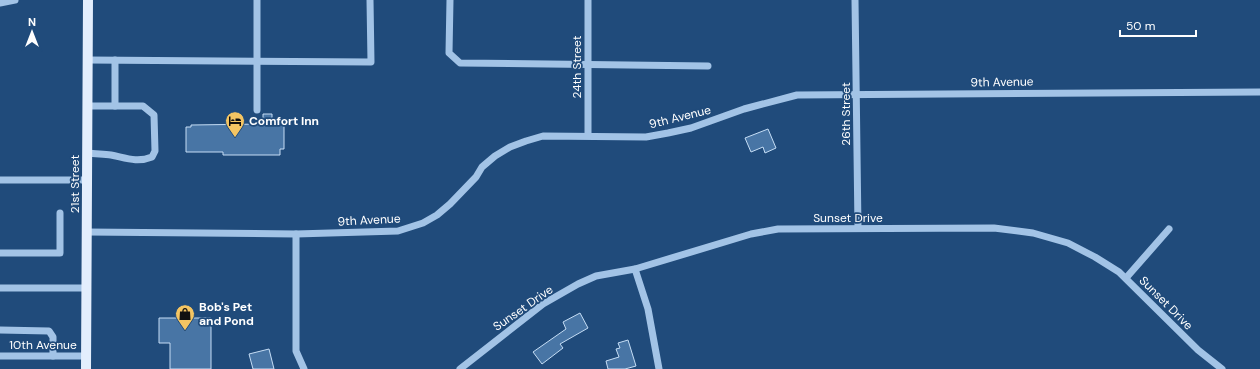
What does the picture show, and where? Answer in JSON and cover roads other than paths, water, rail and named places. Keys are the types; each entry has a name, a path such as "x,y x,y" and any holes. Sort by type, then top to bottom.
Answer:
{"main road":[{"name":"21st Street","path":"86,369 88,232 88,0"}],"street":[{"path":"0,3 15,0"},
{"path":"257,0 257,110"},
{"path":"88,60 371,62 370,0"},
{"path":"450,0 450,53 460,63 589,63 708,66"},
{"name":"24th Street","path":"588,0 588,135"},
{"name":"26th Street","path":"855,0 858,228"},
{"path":"115,60 115,106"},
{"name":"9th Avenue","path":"88,232 296,234 398,231 415,226 437,215 460,193 482,167 495,156 510,147 543,136 588,135 646,137 691,128 744,109 797,95 1260,92"},
{"path":"88,106 143,106 154,115 155,151 152,157 144,160 126,160 111,156 88,153"},
{"path":"0,180 88,180"},
{"path":"0,253 60,253 60,213"},
{"name":"Sunset Drive","path":"460,369 543,304 578,284 596,276 635,269 751,234 778,229 858,228 994,228 1033,233 1068,243 1095,257 1126,278 1198,350 1222,369"},
{"path":"1126,278 1169,229"},
{"path":"296,234 296,351 304,369"},
{"path":"635,269 648,309 660,369"},
{"path":"0,288 87,288"},
{"path":"0,330 49,331 53,337 53,356"},
{"name":"10th Avenue","path":"0,356 86,356"}],"place":[{"name":"Comfort Inn","path":"235,138"},
{"name":"Bob's Pet and Pond","path":"185,331"}]}
